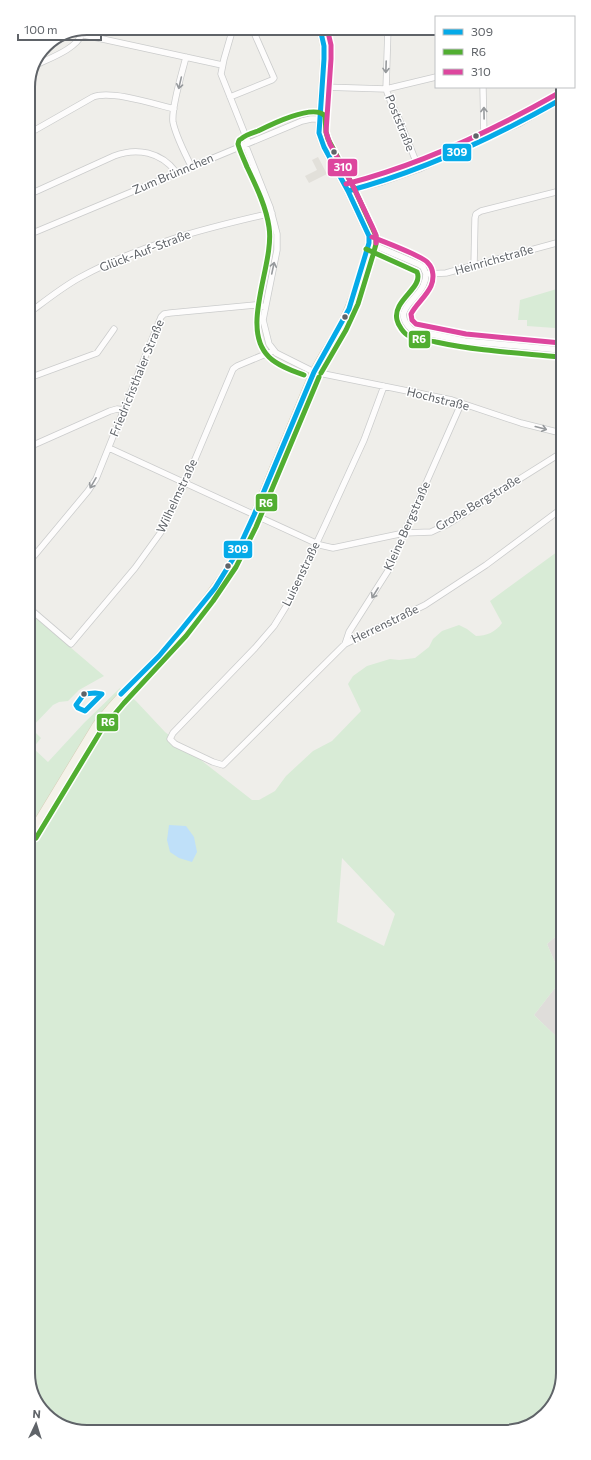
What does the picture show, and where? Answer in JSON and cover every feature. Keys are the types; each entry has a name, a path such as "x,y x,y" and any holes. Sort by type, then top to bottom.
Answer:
{"main road":[{"path":"35,826 96,725 126,688 171,643 215,588 236,554 314,372 349,308 369,242 369,236 348,191 322,142 318,130 324,52 321,35"}],"street":[{"path":"41,62 72,47 78,41 79,35"},
{"path":"89,35 222,65"},
{"path":"231,35 222,65 222,77 272,213 277,234 277,250 263,315 264,326 272,351"},
{"path":"230,97 274,78 255,35"},
{"name":"Poststraße","path":"388,35 386,89 419,169"},
{"path":"186,57 174,109 174,124 191,166"},
{"path":"322,87 386,89 435,77"},
{"path":"483,88 484,140"},
{"path":"35,130 101,94 114,95 174,109"},
{"path":"348,191 382,182 419,169 520,123 556,102"},
{"name":"Zum Brünnchen","path":"35,232 176,172 302,121 319,119"},
{"path":"35,192 114,156 128,152 138,151 156,155 170,165 176,172"},
{"path":"474,266 476,214 481,211 556,192"},
{"name":"Glück-Auf-Straße","path":"35,309 77,279 112,262 195,232 272,213"},
{"path":"369,242 423,267 426,274 423,286 403,313 403,318 406,324 412,330 465,341 556,350"},
{"name":"Heinrichstraße","path":"426,274 446,274 556,243"},
{"name":"Friedrichsthaler Straße","path":"35,555 88,491 96,479 158,322 164,314 255,305 265,306"},
{"path":"35,376 97,353 114,329"},
{"name":"Hochstraße","path":"272,351 314,372 452,400 521,423 556,432"},
{"name":"Wilhelmstraße","path":"35,613 71,644 151,548 161,532 234,369 272,351"},
{"name":"Luisenstraße","path":"173,732 255,648 274,626 290,600 364,440 384,386"},
{"name":"Kleine Bergstraße","path":"346,644 349,632 391,566 461,404"},
{"path":"35,444 110,411 117,409 124,410"},
{"name":"Große Bergstraße","path":"109,448 316,543 333,548 404,533 431,532 448,524 556,456"},
{"name":"Herrenstraße","path":"173,732 170,739 175,744 214,762 223,764 346,644 425,605 486,565 556,513"}],"shaded area":[{"path":"318,157 327,174 309,183 305,176 317,170 312,160"},
{"path":"556,936 556,965 547,944"},
{"path":"556,987 556,1036 534,1015"}],"green space":[{"path":"556,289 555,328 527,326 527,320 518,320 520,300"},
{"path":"556,553 556,936 547,944 556,965 556,987 534,1015 556,1036 556,1373 551,1396 541,1410 536,1414 527,1420 511,1425 84,1425 64,1420 56,1415 56,1404 46,1404 44,1402 40,1396 35,1380 35,750 48,762 84,723 120,688 136,701 165,732 252,800 259,800 275,791 286,776 313,751 332,741 361,711 348,684 353,676 367,666 390,659 399,660 415,658 429,647 433,639 442,631 459,625 476,636 490,633 497,629 502,623 490,601","holes":["342,858 395,914 384,946 337,922"]},
{"path":"35,617 104,676 79,690 68,701 59,702 53,705 35,724"},
{"path":"35,732 41,738 35,746"}],"water":[{"path":"169,825 186,826 194,837 197,852 192,862 179,858 170,852 167,840"}],"transit line":[{"name":"309","path":"121,694 159,656 181,630 215,588 236,554 314,372 349,309 369,243 369,236 348,191 324,147 319,133 324,59 324,46 322,35"},
{"name":"310","path":"329,35 331,45 331,59 326,132 330,144 354,188 372,226 376,235 376,243"},
{"name":"310","path":"346,184 401,167 454,146 556,95"},
{"name":"309","path":"348,191 403,174 457,152 556,102"},
{"name":"R6","path":"304,375 277,363 269,357 261,345 257,330 257,313 267,259 269,227 263,204 238,144 239,140 244,136 292,116 312,112 325,116 328,139 354,188 376,236 376,244 358,304 346,330 321,373"},
{"name":"310","path":"372,237 419,257 430,265 433,277 431,286 411,314 412,320 416,324 466,334 556,343"},
{"name":"R6","path":"366,249 417,272 418,278 416,283 399,306 397,313 397,320 407,335 419,339 467,348 556,357"},
{"name":"R6","path":"36,838 102,729 186,636 213,601 236,567 256,527 319,377"},
{"name":"309","path":"95,693 102,694 85,711 78,708 76,705 84,694 95,693"}]}
